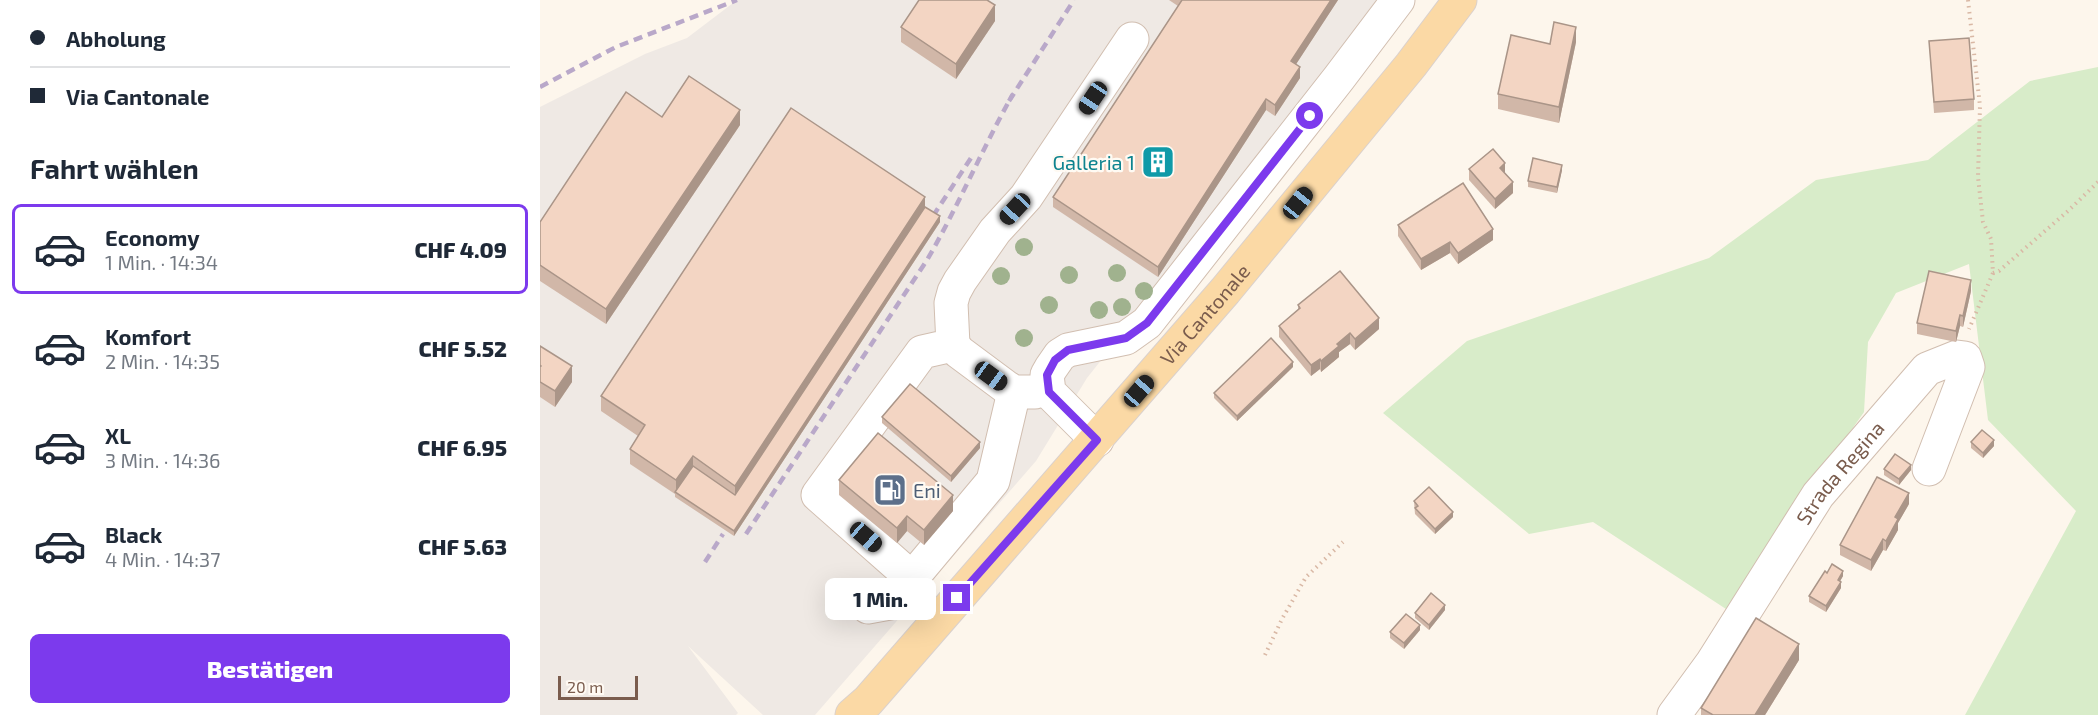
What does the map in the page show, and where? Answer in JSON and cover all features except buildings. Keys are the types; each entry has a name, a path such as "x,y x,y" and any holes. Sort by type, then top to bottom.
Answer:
{"main road":[{"name":"Via Cantonale","path":"860,710 1225,291 1411,65 1460,0"}],"street":[{"path":"1097,440 1049,392 1047,375 1060,355 1076,348 1112,343 1126,338 1147,323 1340,78 1398,0"},
{"path":"1049,392 1014,392 959,352 953,345 951,303 960,281 995,231 1026,196 1132,39"},
{"path":"912,578 819,495 922,352 953,345"},
{"path":"1929,469 1968,367 1965,358 1957,357"},
{"name":"Strada Regina","path":"1674,715 1712,663 1818,495 1927,369 1957,357"},
{"path":"868,607 890,603 993,481 1014,392"}],"path":[{"path":"1957,357 1993,273 1991,239 1983,222 1978,177 1980,106 1968,0"},
{"path":"1993,273 1999,271 2098,182"},
{"path":"1265,655 1306,577 1343,543"}],"shaded area":[{"path":"737,0 1382,0 1331,70 1087,378 1036,461 815,715 763,715 688,646 738,713 736,715 540,715 540,107 645,54 687,38"}],"green space":[{"path":"2098,67 2098,715 1965,715 2076,511 1988,420 1969,264 1896,293 1868,342 1864,412 1726,609 1593,522 1529,534 1383,413 1467,341 1709,258 1816,180 1928,160 2030,81"}],"railway":[{"path":"540,87 616,47 737,0"},
{"path":"1009,101 1074,0"},
{"path":"746,534 927,260 1013,94"},
{"path":"933,216 971,158"},
{"path":"705,562 723,534"}],"place":[{"name":"Galleria 1","path":"1158,162"},
{"name":"Eni","path":"890,490"}],"route":[{"path":"957,598 1097,440 1049,392 1047,375 1055,360 1068,350 1112,343 1126,338 1147,323 1310,116"}]}
